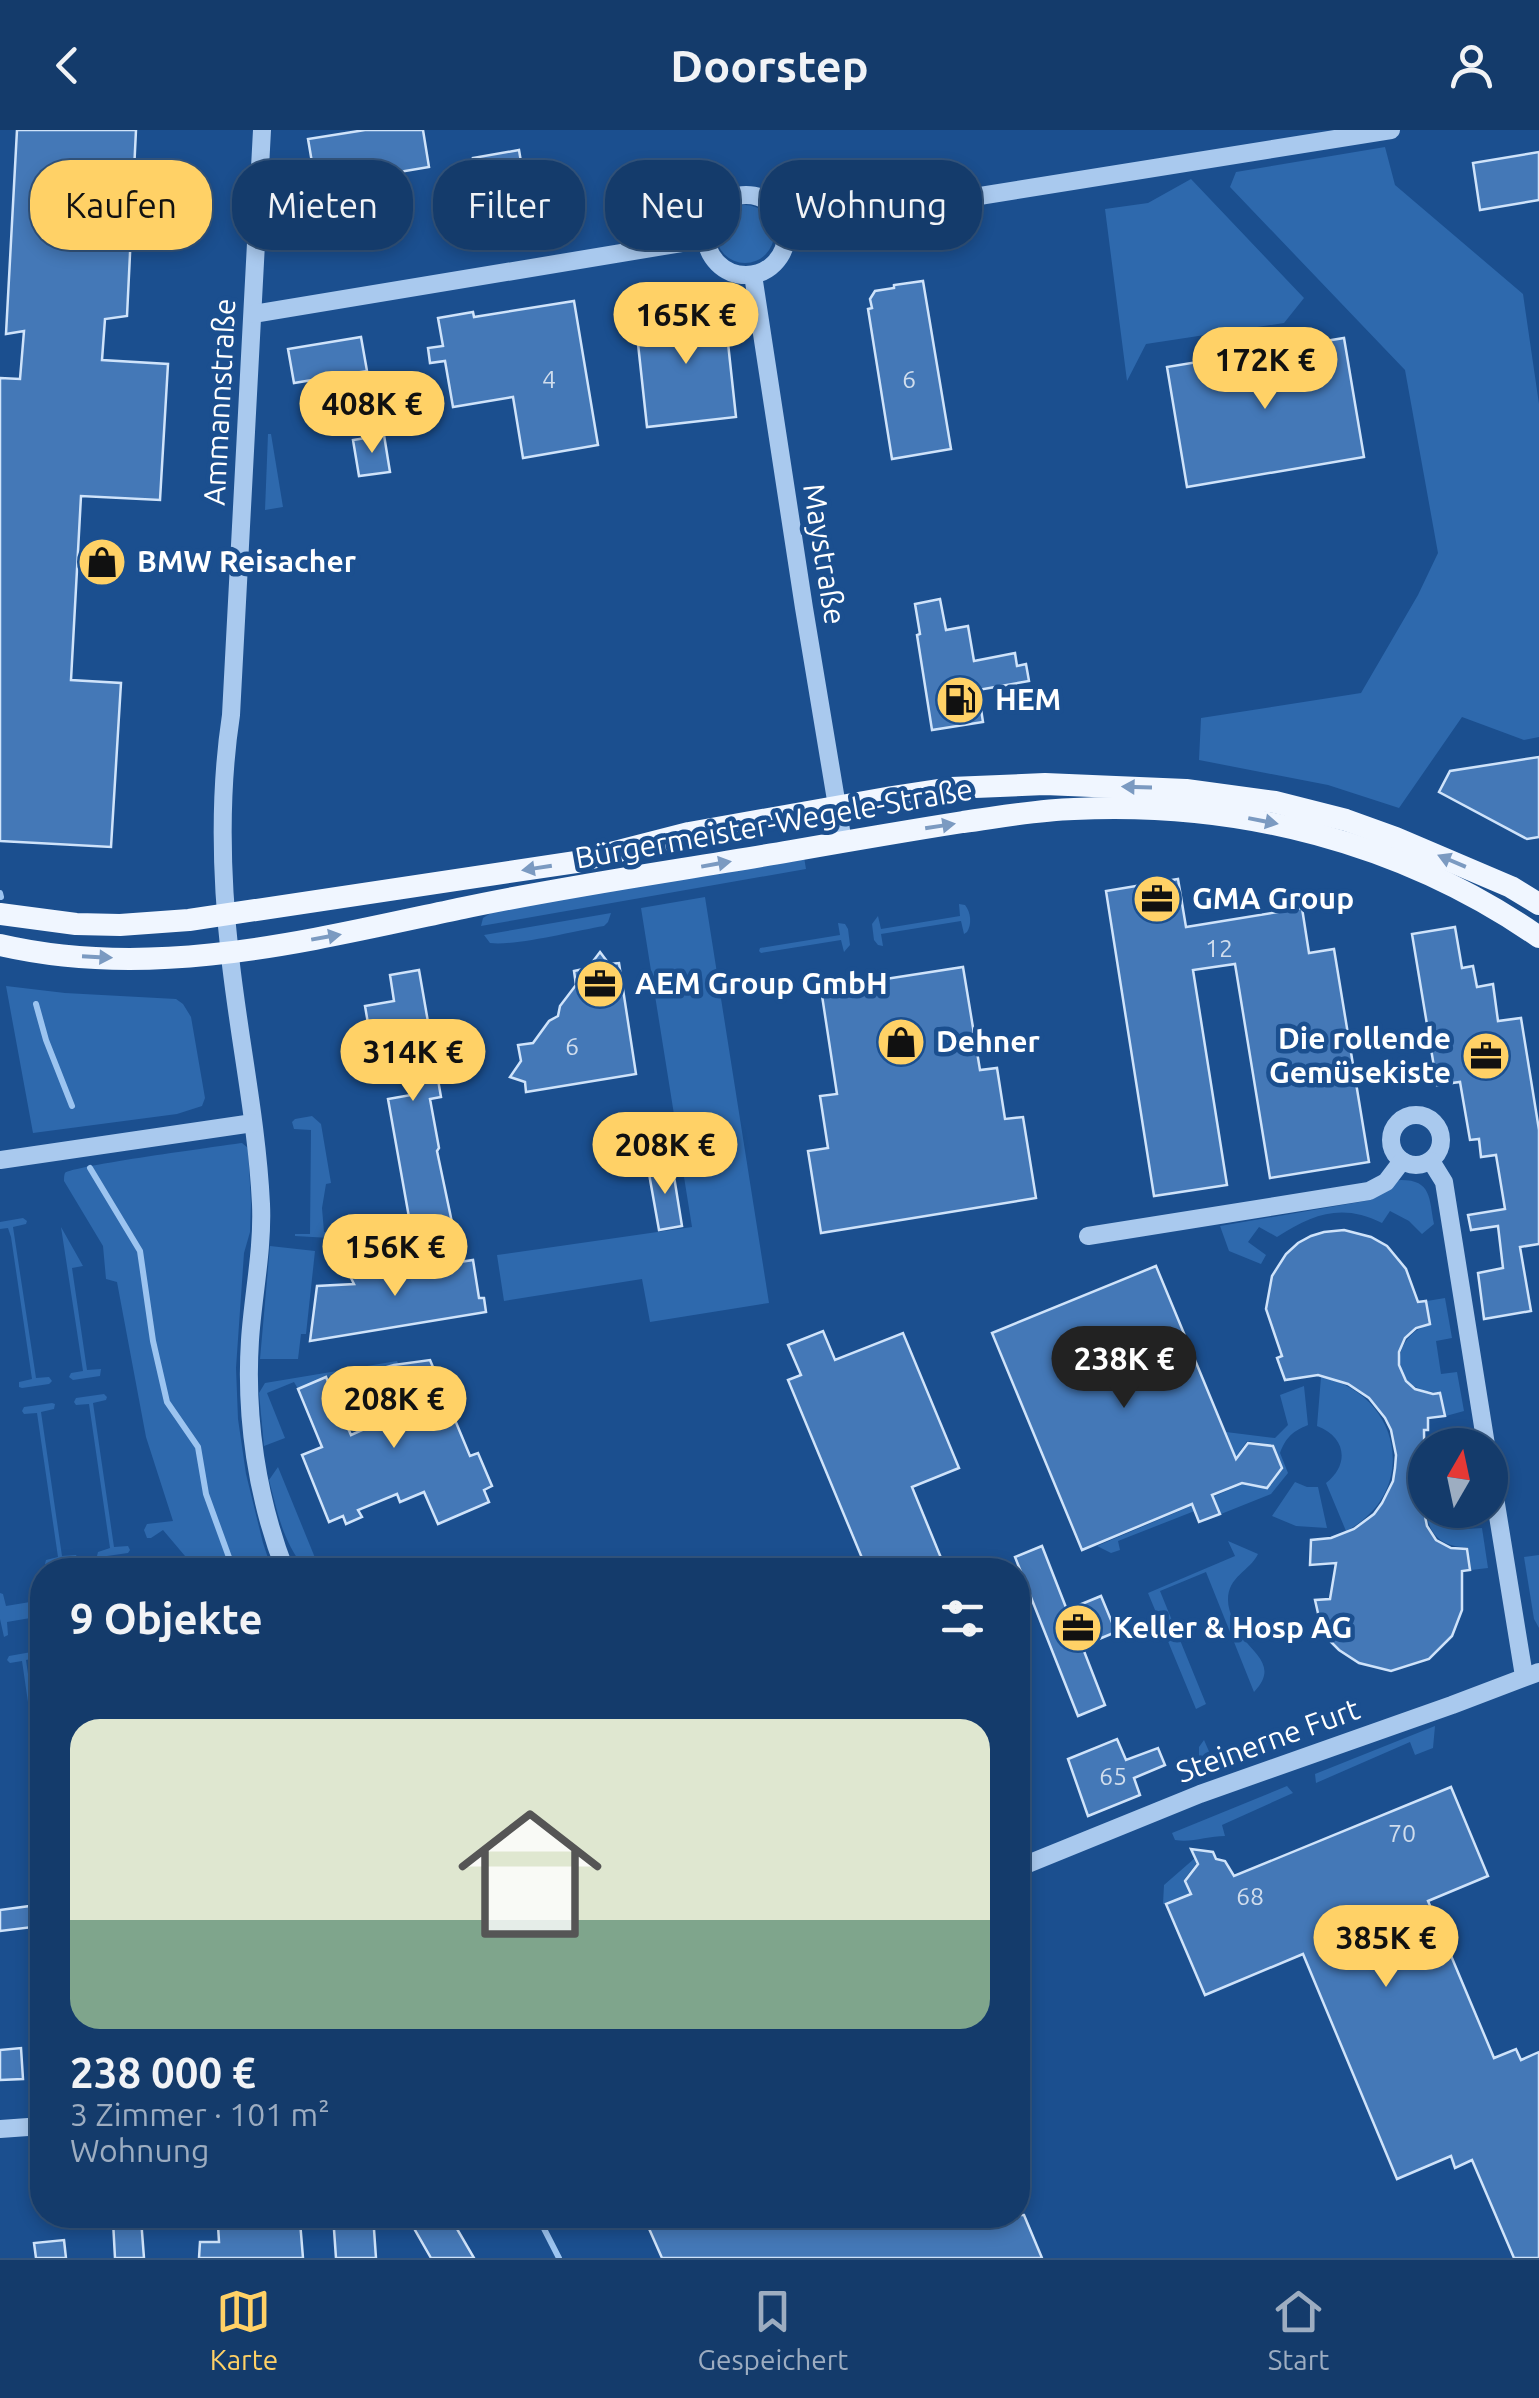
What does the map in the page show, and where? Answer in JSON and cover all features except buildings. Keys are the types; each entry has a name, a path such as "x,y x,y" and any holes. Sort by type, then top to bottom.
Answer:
{"main road":[{"name":"Bürgermeister-Wegele-Straße","path":"0,914 76,924 120,925 228,916 576,862 690,833 838,807 951,788 1010,784 1138,787 1275,802 1368,828 1468,868 1539,904"},
{"name":"Bürgermeister-Wegele-Straße","path":"0,944 112,958 230,952 844,842 1073,808 1165,808 1252,818 1324,835 1458,887 1539,937"}],"street":[{"name":"Ammannstraße","path":"262,130 231,715 222,788 230,952 261,1206 250,1341 251,1419 256,1468 282,1558"},
{"path":"982,196 1391,130"},
{"path":"253,314 640,250"},
{"path":"710,250 722,267 737,274 753,274 776,263 784,250"},
{"name":"Maystraße","path":"753,274 844,842"},
{"path":"1413,1114 1430,1118 1440,1131 1441,1148 1431,1161 1416,1166 1402,1162 1392,1150 1391,1135 1398,1122 1413,1114"},
{"path":"0,1160 253,1123"},
{"path":"1431,1161 1444,1182 1483,1428"},
{"path":"1088,1236 1369,1191 1386,1182 1402,1162"},
{"path":"1502,1528 1532,1674"},
{"name":"Steinerne Furt","path":"1030,1863 1200,1794 1532,1674"},
{"path":"0,2129 30,2127"}],"shaded area":[{"path":"1385,147 1395,185 1523,294 1539,404 1539,737 1524,740 1462,717 1399,808 1328,785 1199,760 1201,718 1361,693 1438,553 1405,370 1230,187 1236,172"},
{"path":"1191,179 1304,298 1284,323 1146,344 1127,381 1105,209 1148,203"},
{"path":"740,206 760,209 760,250 769,250 756,261 734,261 721,250 740,250"},
{"path":"268,434 283,507 265,510"},
{"path":"804,857 806,869 481,926 483,918 494,911"},
{"path":"705,897 769,1303 650,1322 642,1279 504,1301 497,1255 692,1227 641,908"},
{"path":"959,904 965,905 970,915 970,926 964,934 961,921 881,934 883,946 874,940 872,924 878,916 881,929 960,916"},
{"path":"611,913 604,926 530,940 490,943 484,935"},
{"path":"838,923 848,929 850,945 844,952 841,940 759,951 840,935"},
{"path":"6,986 176,999 191,1017 205,1098 202,1106 177,1114 33,1133"},
{"path":"312,1116 321,1124 331,1183 326,1184 322,1208 324,1232 340,1232 330,1238 295,1236 310,1234 311,1130 294,1129 292,1122"},
{"path":"242,1143 248,1148 250,1232 244,1253 236,1368 238,1419 246,1474 268,1558 183,1558 163,1530 147,1538 144,1530 147,1524 173,1521 146,1437 117,1282 106,1279 103,1246 64,1176 73,1170"},
{"path":"1394,1181 1419,1183 1430,1199 1434,1224 1422,1234 1390,1211 1382,1223 1354,1214 1328,1214 1277,1237 1259,1227 1248,1242 1266,1255 1261,1264 1229,1251 1220,1226 1371,1200"},
{"path":"23,1218 26,1224 13,1227 36,1378 49,1377 52,1381 22,1388 19,1382 32,1379 11,1237 8,1228 0,1229 0,1222"},
{"path":"61,1227 83,1266 72,1268 87,1370 101,1369 100,1376 73,1380 69,1377 83,1371"},
{"path":"270,1246 315,1251 306,1334 301,1334 298,1359 260,1359"},
{"path":"1445,1298 1452,1338 1436,1341 1441,1374 1457,1372 1464,1411 1446,1416 1441,1392 1412,1385 1400,1365 1406,1341 1430,1324 1427,1301"},
{"path":"397,1361 399,1365 371,1374 382,1401 360,1411 358,1407 369,1402 358,1376 346,1380 342,1372 298,1389 294,1382 267,1393 285,1438 264,1446 259,1393 265,1383"},
{"path":"1321,1377 1348,1387 1369,1402 1384,1422 1392,1445 1392,1469 1385,1493 1370,1514 1346,1531 1326,1483 1339,1468 1341,1451 1334,1437 1317,1426"},
{"path":"1304,1386 1308,1425 1294,1432 1285,1443 1280,1453 1288,1473 1271,1494 1221,1514 1215,1503 1118,1541 1120,1550 1111,1553 1097,1546 1243,1484 1267,1489 1283,1469 1274,1445 1247,1441 1233,1461 1218,1450 1231,1444 1226,1432 1275,1438 1288,1425 1280,1395"},
{"path":"104,1394 106,1400 93,1403 114,1547 128,1546 130,1550 100,1557 98,1552 110,1548 89,1404 74,1402 76,1398"},
{"path":"55,1404 54,1409 41,1412 62,1556 78,1558 54,1558 58,1557 37,1413 24,1414 24,1407"},
{"path":"278,1467 315,1558 297,1558 269,1480"},
{"path":"1295,1482 1318,1487 1327,1528 1296,1526 1272,1516"},
{"path":"1431,1528 1482,1528 1488,1568 1471,1570 1468,1547 1451,1545"},
{"path":"1228,1541 1258,1554 1235,1579 1228,1600 1238,1630 1259,1657 1264,1676 1254,1692 1206,1572 1160,1591 1206,1704 1196,1709 1148,1593 1235,1556"},
{"path":"1539,1555 1539,1628 1534,1619 1524,1557"},
{"path":"0,1593 6,1606 30,1602 30,1618 7,1622 8,1635 4,1637"},
{"path":"30,1652 30,1659 26,1660 30,1716 22,1661 10,1663 9,1656"},
{"path":"1435,1726 1433,1748 1415,1755 1410,1742 1316,1783 1315,1774"},
{"path":"1271,1733 1275,1744 1215,1766 1204,1764 1199,1756 1204,1740 1211,1756"},
{"path":"1287,1786 1293,1793 1222,1825 1225,1836 1175,1840 1172,1833"},
{"path":"1195,1858 1196,1864 1183,1881 1205,1887 1163,1904 1164,1885"}],"waterway":[{"path":"0,893 1,897"},
{"path":"36,1004 72,1106"},
{"path":"90,1168 140,1251 153,1341 167,1402 198,1447 206,1494 229,1558"},
{"path":"544,2228 559,2258"}],"place":[{"name":"BMW Reisacher","path":"102,562"},
{"name":"HEM","path":"960,700"},
{"name":"GMA Group","path":"1157,899"},
{"name":"AEM Group GmbH","path":"600,984"},
{"name":"Dehner","path":"901,1042"},
{"name":"Die rollende Gemüsekiste","path":"1486,1056"},
{"name":"Keller & Hosp AG","path":"1078,1628"}]}
